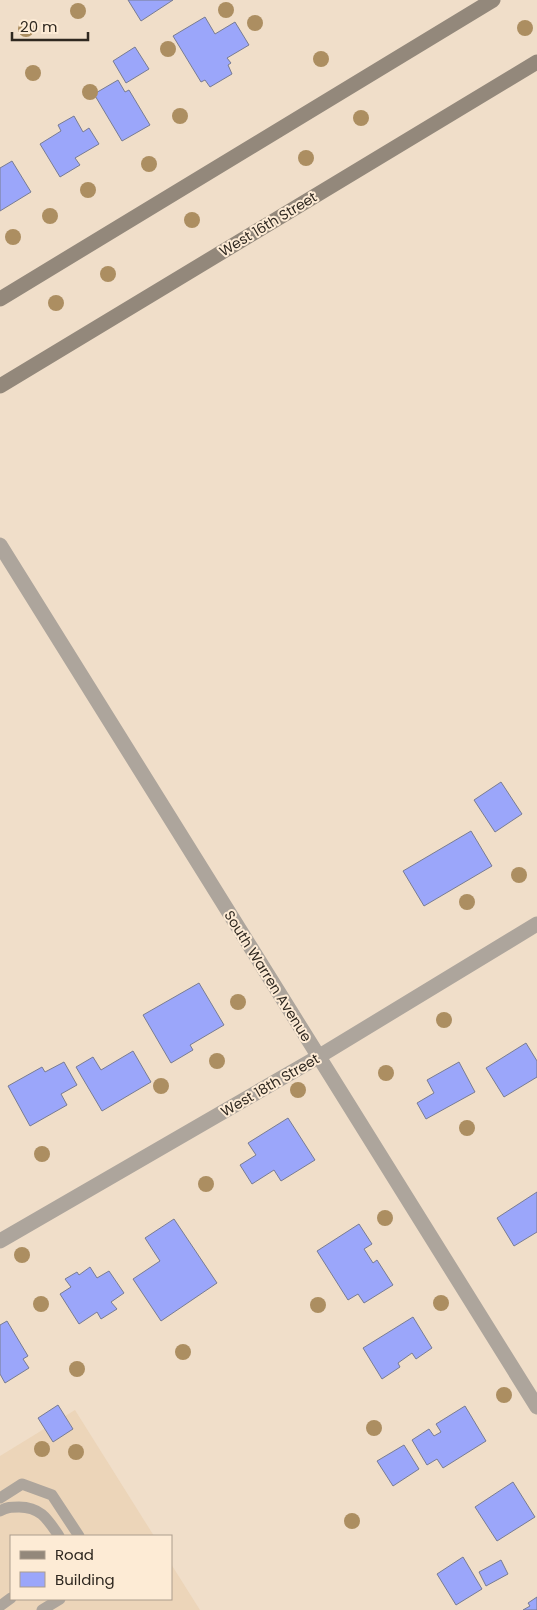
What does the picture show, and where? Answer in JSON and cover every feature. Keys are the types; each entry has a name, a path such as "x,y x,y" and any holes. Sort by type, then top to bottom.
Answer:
{"main road":[{"path":"0,299 493,0"},
{"name":"West 16th Street","path":"0,386 537,62"}],"street":[{"name":"South Warren Avenue","path":"0,545 537,1407"},
{"name":"West 18th Street","path":"0,1241 318,1058 537,924"}],"lane":[{"path":"0,1498 22,1484 52,1495 78,1535"},
{"path":"0,1511 6,1507 30,1507 44,1514 58,1535"},
{"path":"42,1610 58,1600"}],"shaded area":[{"path":"75,1410 153,1535 10,1535 10,1600 172,1600 172,1566 200,1610 0,1610 0,1456"}],"building":[{"path":"128,0 173,0 141,21"},
{"path":"205,17 215,34 235,22 249,45 227,58 231,63 228,65 232,74 210,87 205,80 201,82 173,36"},
{"path":"135,47 149,69 126,83 113,61"},
{"path":"118,80 125,92 129,90 150,125 122,141 94,94"},
{"path":"74,116 83,132 89,128 99,144 75,158 80,165 60,177 40,144 61,131 58,125"},
{"path":"12,161 31,192 0,211 0,168"},
{"path":"501,782 522,814 495,832 474,800"},
{"path":"471,831 492,866 424,906 403,871"},
{"path":"199,983 224,1025 190,1045 193,1050 171,1063 143,1015"},
{"path":"526,1043 537,1061 537,1077 504,1097 486,1068"},
{"path":"133,1051 151,1082 102,1111 76,1067 93,1057 101,1070"},
{"path":"64,1062 77,1085 61,1094 67,1105 30,1126 8,1086 42,1067 45,1072"},
{"path":"459,1062 475,1092 426,1119 417,1103 434,1093 427,1080"},
{"path":"288,1118 315,1160 281,1181 274,1170 252,1184 240,1165 256,1155 248,1143"},
{"path":"537,1192 537,1232 514,1246 497,1218"},
{"path":"174,1219 217,1283 161,1321 133,1279 160,1261 145,1238"},
{"path":"359,1224 372,1244 364,1249 373,1263 377,1260 393,1285 364,1303 358,1294 348,1300 317,1251"},
{"path":"90,1267 97,1278 109,1271 124,1293 111,1302 117,1309 101,1319 97,1312 79,1324 60,1294 71,1287 65,1279 77,1272 79,1275"},
{"path":"413,1317 432,1348 416,1359 412,1353 398,1363 400,1367 382,1379 363,1348"},
{"path":"7,1321 28,1356 23,1359 29,1368 5,1383 0,1374 0,1325"},
{"path":"58,1405 73,1429 53,1442 38,1418"},
{"path":"465,1406 486,1441 443,1468 437,1459 427,1465 412,1440 429,1429 434,1436 441,1432 436,1424"},
{"path":"404,1445 419,1469 393,1486 377,1461"},
{"path":"513,1482 535,1517 497,1541 475,1507"},
{"path":"463,1557 482,1589 456,1605 437,1574"},
{"path":"501,1560 508,1574 486,1586 479,1572"},
{"path":"537,1597 537,1610 523,1610 530,1606 528,1603"}]}
